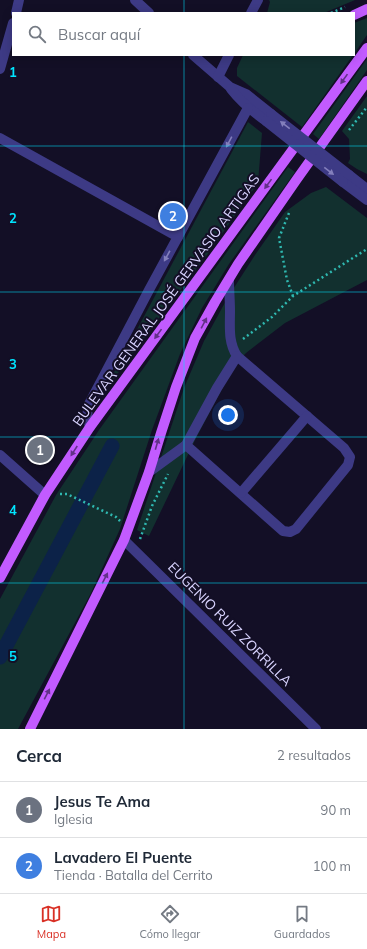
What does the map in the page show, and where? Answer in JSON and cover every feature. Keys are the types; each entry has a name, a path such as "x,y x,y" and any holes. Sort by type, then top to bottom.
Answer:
{"main road":[{"path":"355,15 367,9"},
{"name":"BULEVAR GENERAL JOSÉ GERVASIO ARTIGAS","path":"0,578 45,495 90,427 367,48"},
{"path":"30,729 124,540 149,472 176,387 195,338 215,302 281,202 367,81"}],"street":[{"path":"16,12 19,0"},
{"path":"135,0 148,12"},
{"path":"252,12 258,0"},
{"path":"0,69 12,27"},
{"path":"194,56 230,87 246,94 268,118 346,178 367,200"},
{"path":"218,77 228,56"},
{"path":"230,87 237,98 248,108 268,118"},
{"path":"90,427 88,416 89,404 248,108"},
{"path":"0,138 178,237"},
{"path":"346,178 367,188"},
{"path":"186,445 283,531 290,532 296,529 348,465 350,457 344,448 237,356 232,348 229,331 229,280"},
{"path":"149,472 186,445 217,388 237,356"},
{"path":"241,493 307,416"},
{"path":"0,455 45,495"},
{"name":"EUGENIO RUIZ ZORRILLA","path":"124,540 316,729"}],"path":[{"path":"348,130 367,107"},
{"path":"291,209 279,238 287,280 293,296"},
{"path":"67,494 116,518"}],"green space":[{"path":"269,0 355,0 326,12 267,12 270,2"},
{"path":"367,18 367,35 355,53 355,23"},
{"path":"243,56 352,56 302,127 237,76 237,68"},
{"path":"367,59 367,70 319,139 313,134"},
{"path":"367,96 367,174 348,163 350,159 349,139 342,131"},
{"path":"248,122 262,133 258,183 207,255 103,393"},
{"path":"288,167 295,172 229,264 202,308 180,354 152,430 120,529 91,593 18,729 0,729 0,599 56,495 99,430"},
{"path":"326,187 367,218 367,280 285,323 246,353 236,363 196,438 149,536 137,530 184,388 204,341 228,297 285,212 311,193"}],"waterway":[{"path":"0,657 112,446"}],"place":[{"name":"Lavadero El Puente","path":"173,216"},
{"name":"Jesus Te Ama","path":"40,450"}]}
